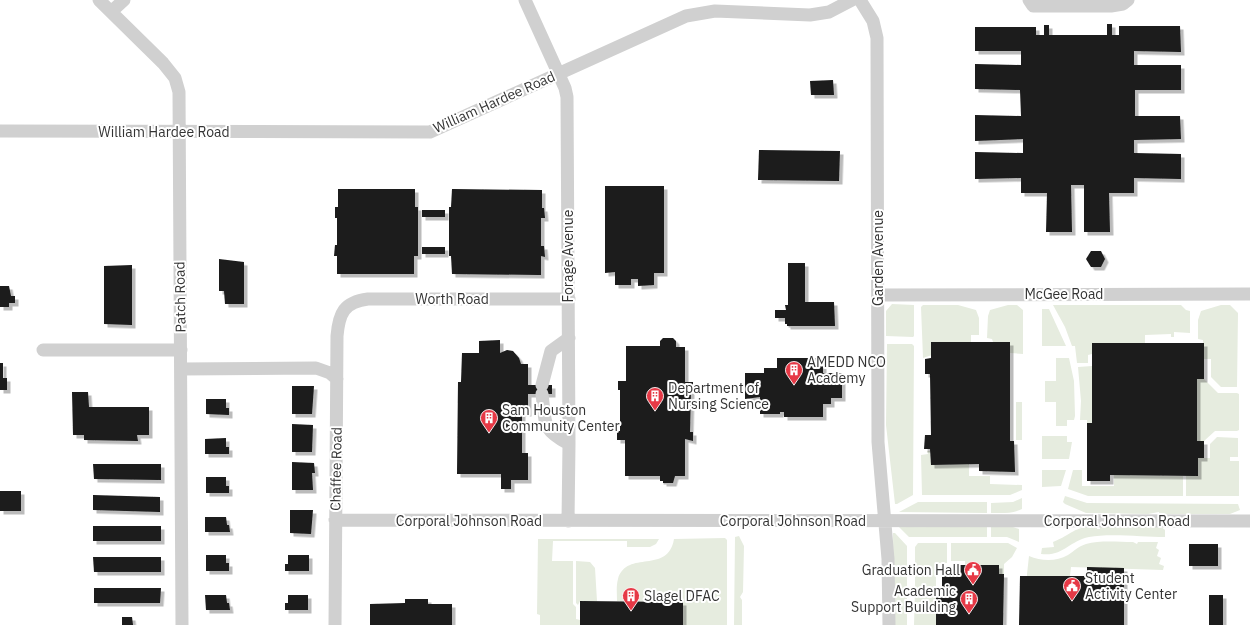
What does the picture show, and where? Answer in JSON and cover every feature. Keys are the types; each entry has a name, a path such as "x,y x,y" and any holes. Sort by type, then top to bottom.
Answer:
{"street":[{"name":"Patch Road","path":"99,0 112,11 163,63 175,78 179,92 182,625"},
{"path":"112,11 124,0"},
{"name":"Forage Avenue","path":"525,0 558,73 567,97 569,299 568,521"},
{"name":"William Hardee Road","path":"0,131 430,132 686,16 715,11 810,15 829,12 852,0"},
{"name":"Garden Avenue","path":"860,0 873,21 878,38 878,442 888,559 889,625"},
{"path":"1029,0 1033,6 1111,6 1122,4 1128,0"},
{"name":"McGee Road","path":"878,295 1250,294"},
{"name":"Worth Road","path":"341,313 357,300 368,299 569,299"},
{"name":"Chaffee Road","path":"335,625 337,336 341,313"},
{"path":"569,338 551,351 542,390 546,428 553,436 569,444"},
{"path":"43,350 181,350"},
{"path":"181,369 316,368 330,373 337,379"},
{"name":"Corporal Johnson Road","path":"335,520 1250,521"}],"shaded area":[{"path":"892,304 914,305 913,337 886,336 886,311"},
{"path":"923,305 958,305 976,310 979,318 979,335 971,335 971,342 923,358 921,307"},
{"path":"1008,305 1017,305 1023,310 1023,354 1010,353 1010,342 993,342 992,339 987,338 988,316 990,310"},
{"path":"1053,305 1181,305 1186,310 1190,311 1190,333 1174,332 1174,337 1171,337 1171,334 1145,335 1145,343 1093,343 1092,354 1088,355 1088,363 1077,363 1075,346 1072,346 1065,327"},
{"path":"1221,305 1230,305 1238,313 1237,387 1221,387 1211,377 1211,359 1204,359 1203,340 1198,339 1198,320 1201,311"},
{"path":"1042,309 1049,309 1066,346 1042,346"},
{"path":"887,344 912,344 914,346 913,495 897,504 895,504 886,425"},
{"path":"1056,358 1069,358 1074,381 1075,416 1074,420 1067,420 1067,426 1056,426 1056,402 1045,402 1045,381 1056,381"},
{"path":"1092,366 1092,423 1087,423 1087,420 1080,420 1081,401 1078,367"},
{"path":"1197,379 1204,379 1218,393 1239,394 1239,430 1215,431 1204,441 1197,441"},
{"path":"1016,402 1022,402 1022,440 1016,440"},
{"path":"1042,436 1067,436 1067,442 1072,442 1069,459 1042,459"},
{"path":"1217,437 1238,438 1238,457 1230,457 1230,461 1239,461 1239,496 1186,496 1186,476 1198,458 1210,458 1210,444"},
{"path":"927,451 930,451 931,465 969,464 969,476 990,476 990,484 1022,485 1022,490 1010,495 922,495 921,455 928,454"},
{"path":"1042,470 1066,470 1061,486 1042,487"},
{"path":"1073,470 1082,470 1082,486 1114,486 1114,475 1183,476 1183,496 1088,496 1068,489"},
{"path":"1065,496 1087,503 1238,504 1240,510 1230,514 1159,514 1159,512 1148,514 1086,513 1065,504 1063,502"},
{"path":"1022,498 1022,509 1018,511 991,513 991,503 1013,502"},
{"path":"918,502 987,502 987,513 899,512"},
{"path":"987,526 987,537 909,537 899,527"},
{"path":"991,526 1013,527 1019,529 1019,542 1007,537 991,537"},
{"path":"1097,526 1097,529 1100,529 1100,526 1160,526 1165,530 1165,537 1116,535 1089,537 1076,542 1061,551 1041,554 1042,548 1054,547 1053,542 1077,529"},
{"path":"893,533 895,533 907,546 907,625 894,625"},
{"path":"739,536 744,546 743,592 740,597 742,600 742,625 734,625 735,537"},
{"path":"725,538 727,540 727,625 683,625 682,602 617,601 617,582 623,570 630,565 656,560 664,556 670,550 674,539"},
{"path":"538,539 659,539 656,544 650,547 627,547 627,541 553,541 552,561 573,561 573,604 576,607 576,619 580,620 580,625 540,625 540,615 537,614"},
{"path":"1103,542 1133,542 1137,544 1138,542 1158,542 1156,548 1159,550 1157,556 1161,558 1159,564 1164,566 1163,570 1071,567 1070,576 1027,576 1029,556 1043,560 1054,560 1068,555 1086,544"},
{"path":"918,543 947,543 947,563 936,563 936,588 915,588 915,547"},
{"path":"951,543 1008,543 1017,548 1012,557 1004,564 1004,574 999,574 998,565 965,565 965,561 951,561"},
{"path":"576,561 590,562 595,568 597,601 580,601 578,605 576,603"},
{"path":"915,592 936,593 936,625 914,625"}],"building":[{"path":"1107,24 1112,24 1112,35 1119,35 1119,26 1180,26 1181,52 1134,51 1134,65 1181,65 1181,90 1135,90 1135,116 1180,116 1181,139 1134,140 1134,153 1181,154 1181,179 1134,178 1134,193 1109,193 1110,232 1084,232 1084,185 1071,185 1072,232 1046,232 1047,193 1021,193 1021,178 975,179 975,152 1023,153 1023,139 975,141 975,115 1021,116 1020,90 975,89 975,64 1021,65 1021,51 975,51 975,27 1036,27 1036,35 1044,35 1044,25 1049,25 1049,35 1107,35"},
{"path":"833,80 834,95 811,95 810,81"},
{"path":"759,150 840,151 839,181 758,180"},
{"path":"605,186 664,186 664,273 654,273 654,285 638,286 638,279 631,279 631,285 615,285 615,272 605,273"},
{"path":"338,189 415,189 415,207 418,207 418,256 414,256 414,274 337,274 337,256 334,256 335,245 337,245 337,218 335,218 335,207 338,207"},
{"path":"452,189 542,190 542,208 544,208 545,218 541,218 541,246 544,246 545,257 541,256 541,275 452,274 451,256 449,256 449,207 451,207"},
{"path":"422,210 445,210 445,217 422,217"},
{"path":"422,247 445,247 445,254 422,254"},
{"path":"1091,251 1101,251 1105,259 1101,267 1091,267 1086,259"},
{"path":"219,259 244,262 244,304 225,304 224,291 219,291"},
{"path":"788,263 805,263 805,302 834,302 835,326 787,326 787,324 785,324 785,318 775,318 775,310 786,310 785,305 788,305"},
{"path":"132,265 132,325 104,324 104,266"},
{"path":"0,286 9,286 11,296 15,296 15,303 9,303 9,307 0,307"},
{"name":"Department of Nursing Science","path":"663,338 673,338 676,341 676,347 685,347 685,382 693,382 693,390 691,390 690,432 693,432 693,441 685,439 685,476 675,476 673,483 663,483 663,481 660,481 660,476 625,476 625,440 617,440 617,431 620,431 620,390 618,390 618,381 626,381 626,346 660,346 660,341"},
{"name":"Sam Houston Community Center","path":"500,340 500,353 507,350 513,351 519,358 521,364 528,364 528,385 552,385 552,394 528,394 528,413 522,413 522,453 528,453 528,480 511,480 511,489 501,489 501,474 457,474 458,382 461,382 462,353 479,353 479,341"},
{"path":"931,342 1010,342 1010,441 1014,441 1015,472 979,471 979,464 931,465 930,449 924,449 925,435 931,435 930,374 925,374 925,359 931,358"},
{"path":"1092,343 1204,343 1204,379 1197,379 1197,441 1204,441 1204,458 1198,458 1198,476 1110,475 1110,481 1087,481 1087,423 1092,423"},
{"name":"AMEDD NCO Academy","path":"777,358 823,358 823,373 842,373 842,398 831,398 831,404 823,404 823,417 784,417 784,412 780,412 780,414 760,414 760,397 745,399 745,373 764,373 764,368 777,368"},
{"path":"0,363 3,363 3,378 7,378 7,390 0,390"},
{"path":"292,386 314,386 312,414 292,414"},
{"path":"72,392 88,392 89,407 149,407 149,435 137,435 138,441 84,440 84,435 73,435"},
{"path":"206,399 226,399 226,408 229,408 229,415 206,414"},
{"path":"292,424 313,425 312,452 292,452"},
{"path":"226,438 226,447 229,447 229,454 205,454 205,439"},
{"path":"292,462 314,463 315,473 312,473 313,490 292,490"},
{"path":"93,464 161,464 161,480 94,479"},
{"path":"206,477 226,477 226,486 229,486 229,493 206,493"},
{"path":"0,491 21,491 21,511 0,511"},
{"path":"93,495 160,497 160,512 93,510"},
{"path":"290,510 313,510 311,534 290,533"},
{"path":"205,517 226,517 230,532 205,532"},
{"path":"93,526 161,526 161,541 93,541"},
{"path":"1189,544 1218,544 1218,566 1189,566"},
{"path":"206,555 226,555 226,563 229,563 229,571 206,571"},
{"path":"288,555 309,555 309,571 285,571 285,564 288,564"},
{"path":"93,557 161,557 161,572 94,572"},
{"path":"954,565 999,565 999,574 1004,574 1003,625 936,625 936,597 942,596 942,567 954,567"},
{"name":"Student Activity Center","path":"1087,567 1124,568 1124,625 1019,625 1020,576 1087,576"},
{"path":"94,588 161,588 160,603 94,603"},
{"path":"205,595 226,595 230,610 206,610"},
{"path":"288,595 308,595 308,610 285,610 285,603 288,603"},
{"path":"1209,595 1223,595 1223,625 1209,625"},
{"path":"405,599 428,599 428,604 452,604 452,625 370,625 370,604 405,603"},
{"name":"Slagel DFAC","path":"580,601 683,602 683,625 580,625"},
{"path":"122,617 132,617 133,625 122,625"}],"place":[{"name":"AMEDD NCO Academy","path":"794,385"},
{"name":"Department of Nursing Science","path":"655,411"},
{"name":"Sam Houston Community Center","path":"489,433"},
{"name":"Graduation Hall","path":"973,585"},
{"name":"Student Activity Center","path":"1072,601"},
{"name":"Slagel DFAC","path":"631,611"},
{"name":"Academic Support Building","path":"969,614"}]}
